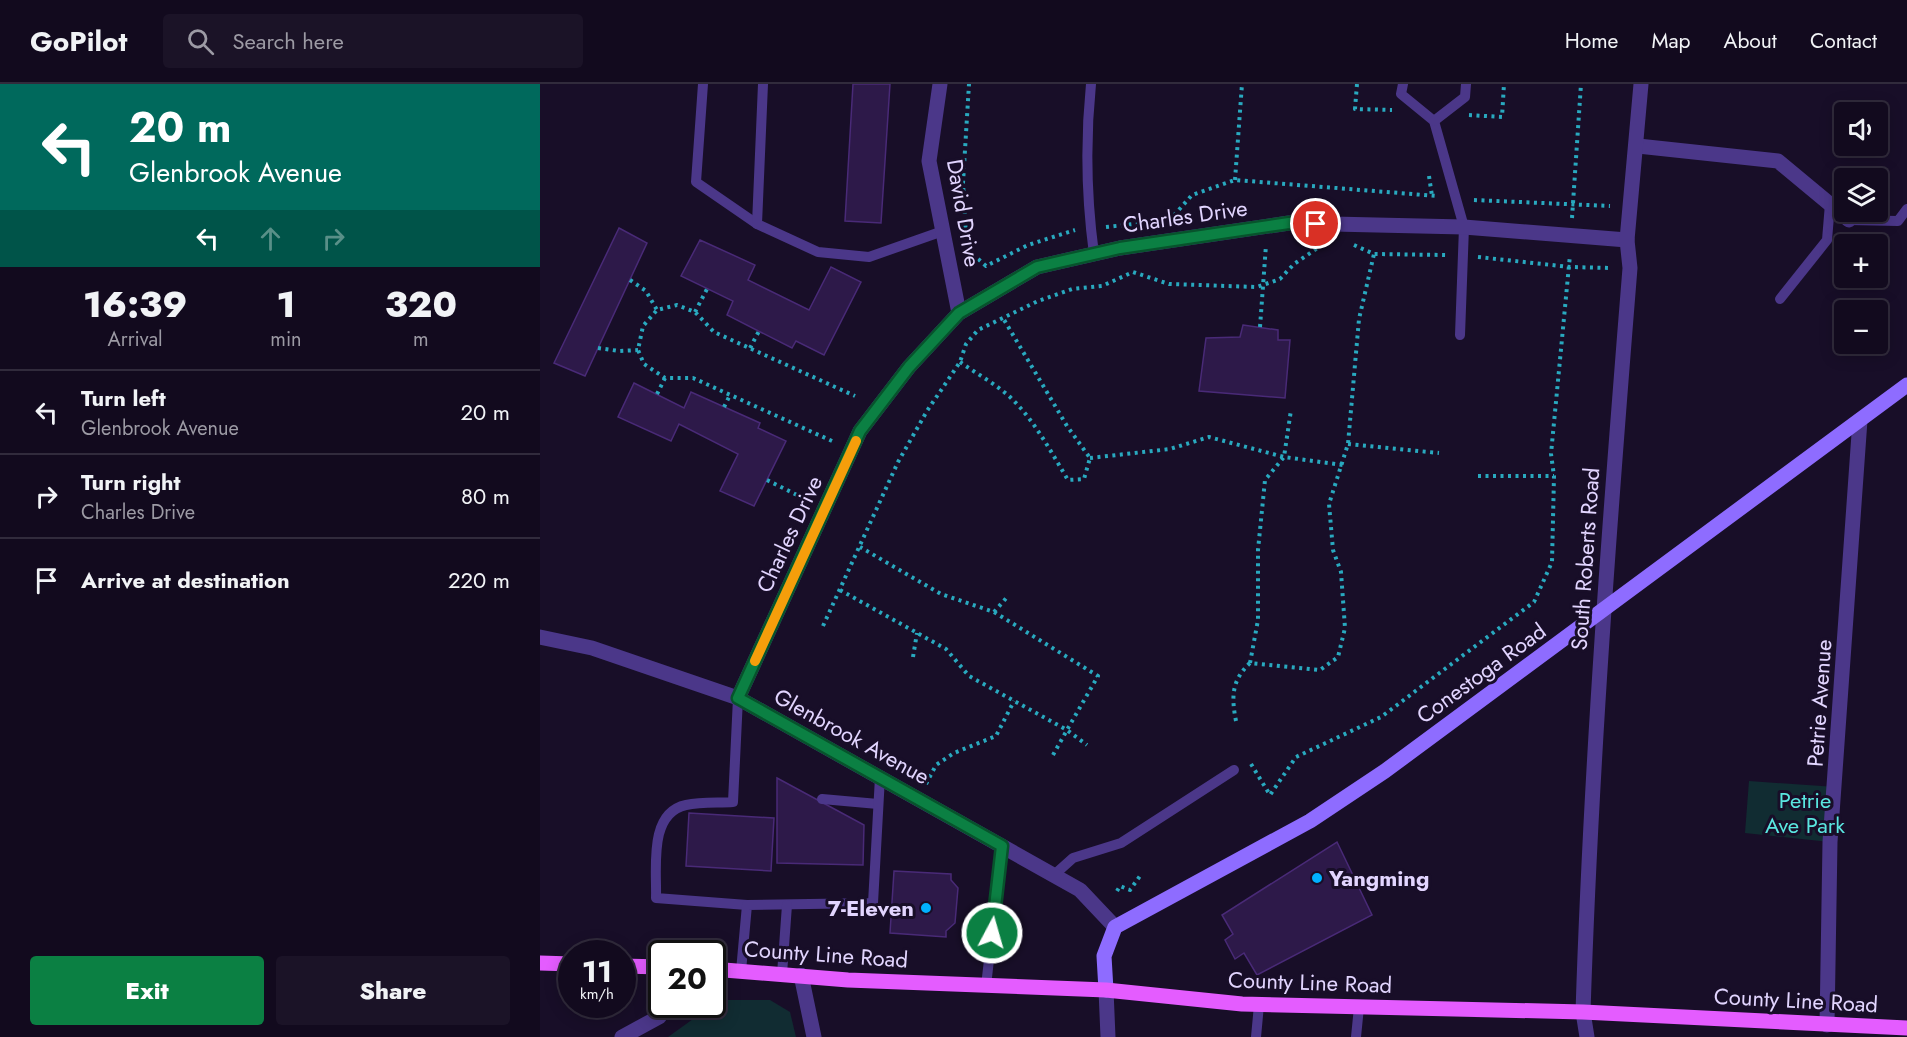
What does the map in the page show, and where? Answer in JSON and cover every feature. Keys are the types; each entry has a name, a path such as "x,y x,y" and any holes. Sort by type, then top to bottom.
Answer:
{"main road":[{"name":"Conestoga Road","path":"1115,927 1310,821 1385,771 1907,385"},
{"path":"1106,990 1104,956 1115,927"},
{"path":"540,963 558,964"},
{"name":"County Line Road","path":"726,970 986,986 1106,990 1259,1005 1583,1012 1907,1028"}],"street":[{"name":"David Drive","path":"940,84 929,161 959,313"},
{"name":"South Roberts Road","path":"1587,1037 1583,1012 1586,891 1603,612 1630,268 1627,240 1638,146 1641,84"},
{"path":"1638,146 1778,161 1834,207"},
{"name":"Charles Drive","path":"738,698 860,431 909,367 959,313 1037,267 1094,254 1289,223 1464,227 1627,240"},
{"name":"Petrie Avenue","path":"1827,1025 1830,842 1860,420"},
{"name":"Glenbrook Avenue","path":"540,637 592,648 738,698 1054,874 1080,890 1115,927"},
{"path":"801,975 814,1037"},
{"path":"1106,990 1108,1037"},
{"path":"622,1037 657,1018"}],"lane":[{"path":"703,84 696,182 757,224 818,252 869,257 943,231"},
{"path":"757,224 763,84"},
{"path":"1091,84 1086,135 1086,193 1094,254"},
{"path":"1402,84 1401,94 1434,121 1464,227 1460,335"},
{"path":"1434,121 1465,97 1466,84"},
{"path":"1780,299 1827,240 1830,204"},
{"path":"1888,221 1898,221 1907,209"},
{"path":"738,698 733,802 684,805 666,817 658,837 656,898 747,905 873,903 880,777"},
{"path":"1054,874 1073,858 1120,843 1234,770"},
{"path":"822,799 878,804"},
{"path":"986,986 1002,846"},
{"path":"782,974 787,904"},
{"path":"741,971 747,905"},
{"path":"1256,1037 1259,1005"},
{"path":"1356,1037 1359,1007"}],"path":[{"path":"969,84 963,183 967,249 986,266 1028,245 1073,230 1149,222"},
{"path":"1235,180 1242,84"},
{"path":"1357,84 1355,109 1390,108 1397,115"},
{"path":"1461,120 1469,115 1502,117 1504,84"},
{"path":"1234,770 1249,760 1270,795 1296,757 1381,717 1534,602 1552,561 1554,476 1551,454 1570,267 1570,237 1581,84"},
{"path":"1428,169 1432,196"},
{"path":"1159,222 1168,222 1192,195 1235,180 1454,196 1477,201 1632,207"},
{"path":"1473,191 1477,201"},
{"path":"1260,327 1267,227"},
{"path":"1353,244 1374,254 1463,255 1570,267 1630,268"},
{"path":"824,626 898,462 927,411 960,362 966,344 978,330 1038,301 1072,289 1102,286 1133,272 1169,284 1263,285 1280,279 1294,264 1320,245 1331,245"},
{"path":"1251,663 1320,670 1338,657 1345,628 1341,572 1333,550 1329,504 1348,444 1359,319 1374,254"},
{"path":"630,280 646,291 657,310"},
{"path":"695,312 707,289"},
{"path":"831,441 693,378 665,378 644,364 638,350 642,326 657,310 677,305 695,312 714,332 855,396"},
{"path":"1003,318 1067,426 1090,458"},
{"path":"750,348 759,331"},
{"path":"598,348 619,351 638,350"},
{"path":"960,362 1009,396 1021,408 1043,438 1068,480 1084,479 1090,458"},
{"path":"657,394 665,378"},
{"path":"724,407 730,395"},
{"path":"1236,721 1232,704 1237,675 1251,663 1258,620 1258,550 1265,480 1284,457 1291,410"},
{"path":"1090,458 1170,448 1209,437 1284,457 1343,465"},
{"path":"1348,444 1439,453"},
{"path":"1478,476 1554,476"},
{"path":"767,480 806,499"},
{"path":"860,547 940,594 994,612 1098,676 1053,755"},
{"path":"840,590 946,649 969,676 1067,730 1087,745"},
{"path":"994,612 1008,596"},
{"path":"913,657 917,633"},
{"path":"926,785 936,765 954,753 996,736 1014,701"},
{"path":"1117,891 1120,886 1130,890 1140,876"}],"green space":[{"name":"Petrie Ave Park","path":"1749,781 1836,787 1830,842 1745,833"},
{"path":"726,1000 770,1000 790,1012 796,1037 668,1037 694,1018 726,1018"}],"building":[{"path":"853,84 890,84 881,223 845,221"},
{"path":"619,228 647,243 585,376 554,363"},
{"path":"700,240 755,265 748,280 809,310 831,267 861,282 824,355 796,341 792,348 727,315 733,301 681,276"},
{"path":"1243,325 1278,330 1278,340 1290,340 1285,398 1199,391 1206,338 1240,337"},
{"path":"634,383 684,408 691,392 760,423 758,428 786,441 754,506 720,491 738,454 679,424 671,441 618,417"},
{"path":"777,778 864,825 863,865 777,863"},
{"path":"689,813 774,818 771,871 686,866"},
{"name":"Yangming","path":"1337,842 1372,915 1257,975 1244,953 1235,959 1225,940 1233,934 1222,915"},
{"path":"894,871 951,874 951,880 958,888 955,923 946,931 946,937 890,933"}],"slow traffic":[{"path":"755,661 856,441"}],"place":[{"name":"Yangming","path":"1317,878"},
{"name":"7-Eleven","path":"926,908"}],"route":[{"path":"992,933 1002,846 738,698 860,431 909,367 959,313 1037,267 1120,248 1289,223 1316,224"}]}
